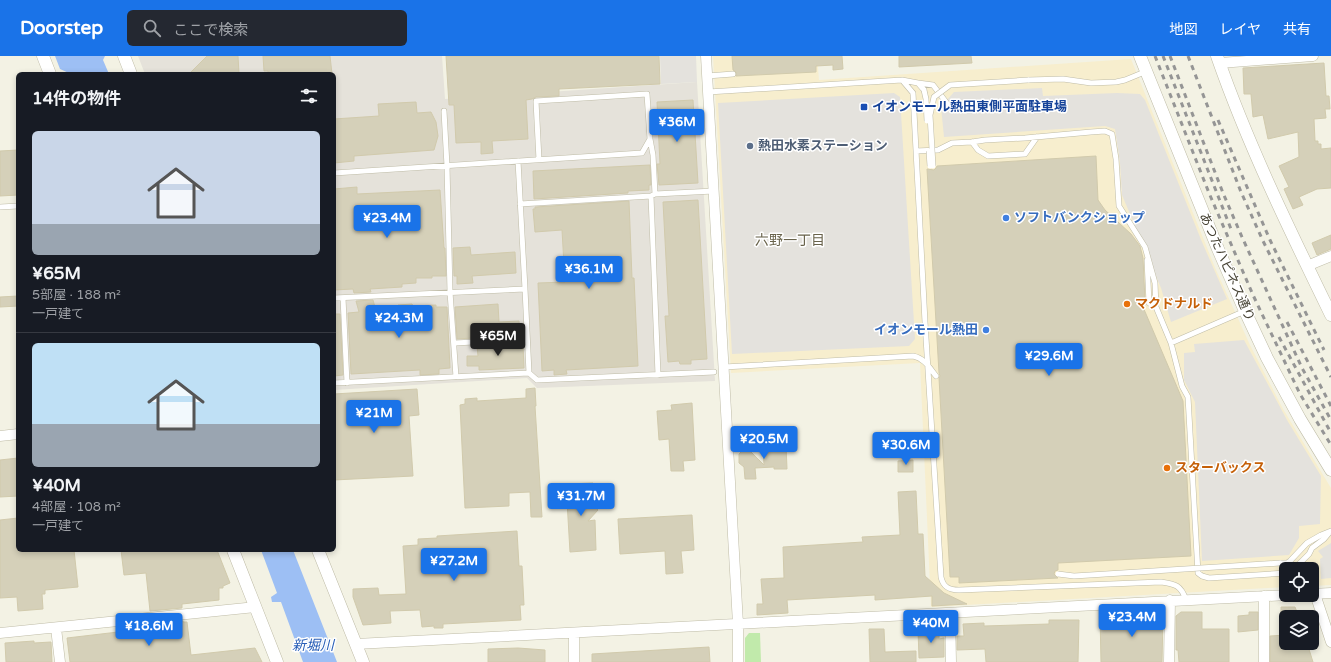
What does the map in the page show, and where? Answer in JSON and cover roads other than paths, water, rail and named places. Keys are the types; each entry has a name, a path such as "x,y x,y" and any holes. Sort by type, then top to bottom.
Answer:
{"street":[{"path":"43,56 49,72"},
{"path":"124,56 130,72"},
{"path":"706,56 738,624 738,662"},
{"name":"あつたハピネス通り","path":"1140,56 1218,249 1245,311 1267,358 1300,419 1331,470"},
{"path":"1313,56 1218,60 1247,135 1331,315"},
{"path":"1307,266 1331,256"},
{"path":"0,436 16,434"},
{"path":"234,552 277,662"},
{"path":"319,552 363,662"},
{"path":"1319,594 1331,593"},
{"path":"356,644 1279,595"},
{"path":"1264,596 1264,662"},
{"path":"1169,662 1170,600"},
{"path":"1317,602 1331,642"},
{"path":"0,633 256,608"},
{"path":"950,613 951,662"},
{"path":"56,628 60,662"},
{"path":"574,633 574,662"}],"lane":[{"path":"918,83 924,90 926,99 931,166 930,115 934,97 950,85 1063,79 1091,83 1116,82 1147,71"},
{"path":"707,76 733,74"},
{"path":"902,80 913,93 927,364 942,582 950,589 959,590 1161,582 1177,586 1183,591 1186,600"},
{"path":"708,92 902,80 933,85 949,106"},
{"path":"539,160 536,102 647,94 650,139 653,155 658,375"},
{"path":"444,111 448,166 450,292 455,343 456,377"},
{"path":"916,151 938,150 952,143 985,140 1105,131 1112,134 1116,159 1119,206 1145,247 1155,284 1156,307 1170,343 1182,386 1188,397 1198,573 1209,578 1279,573"},
{"path":"972,142 978,150 988,156 1025,154 1036,137"},
{"path":"336,173 642,153 650,139"},
{"path":"518,161 529,373"},
{"path":"520,204 714,191"},
{"path":"0,207 16,206"},
{"path":"336,298 525,289"},
{"path":"343,298 348,383"},
{"path":"1170,343 1245,311"},
{"path":"455,343 527,339"},
{"path":"724,366 913,356 922,359 936,376"},
{"path":"336,383 529,373 537,380 714,372"},
{"path":"1058,574 1074,576 1288,563 1307,543 1330,531"},
{"path":"1301,562 1309,554 1312,548 1324,539 1330,531"}],"water":[{"path":"55,56 105,56 103,60 108,72 67,72 60,69"},
{"name":"新堀川","path":"262,552 294,552 337,662 303,662 281,602 272,602 271,597 277,593"}],"railway":[{"path":"1155,56 1209,193 1253,295 1300,394 1331,445"},
{"path":"1163,56 1231,229"},
{"path":"1170,56 1223,193 1242,237 1302,368 1331,420"},
{"path":"1188,56 1241,192 1263,241 1331,377"},
{"path":"1218,120 1270,240 1324,350"},
{"path":"1287,322 1331,406"},
{"path":"1279,337 1331,433"}],"place":[{"name":"イオンモール熱田東側平面駐車場","path":"864,107"},
{"name":"熱田水素ステーション","path":"750,146"},
{"name":"ソフトバンクショップ","path":"1006,218"},
{"name":"マクドナルド","path":"1127,304"},
{"name":"イオンモール熱田","path":"986,330"},
{"name":"スターバックス","path":"1167,468"}],"district":[{"name":"六野一丁目","path":"790,240"}]}
